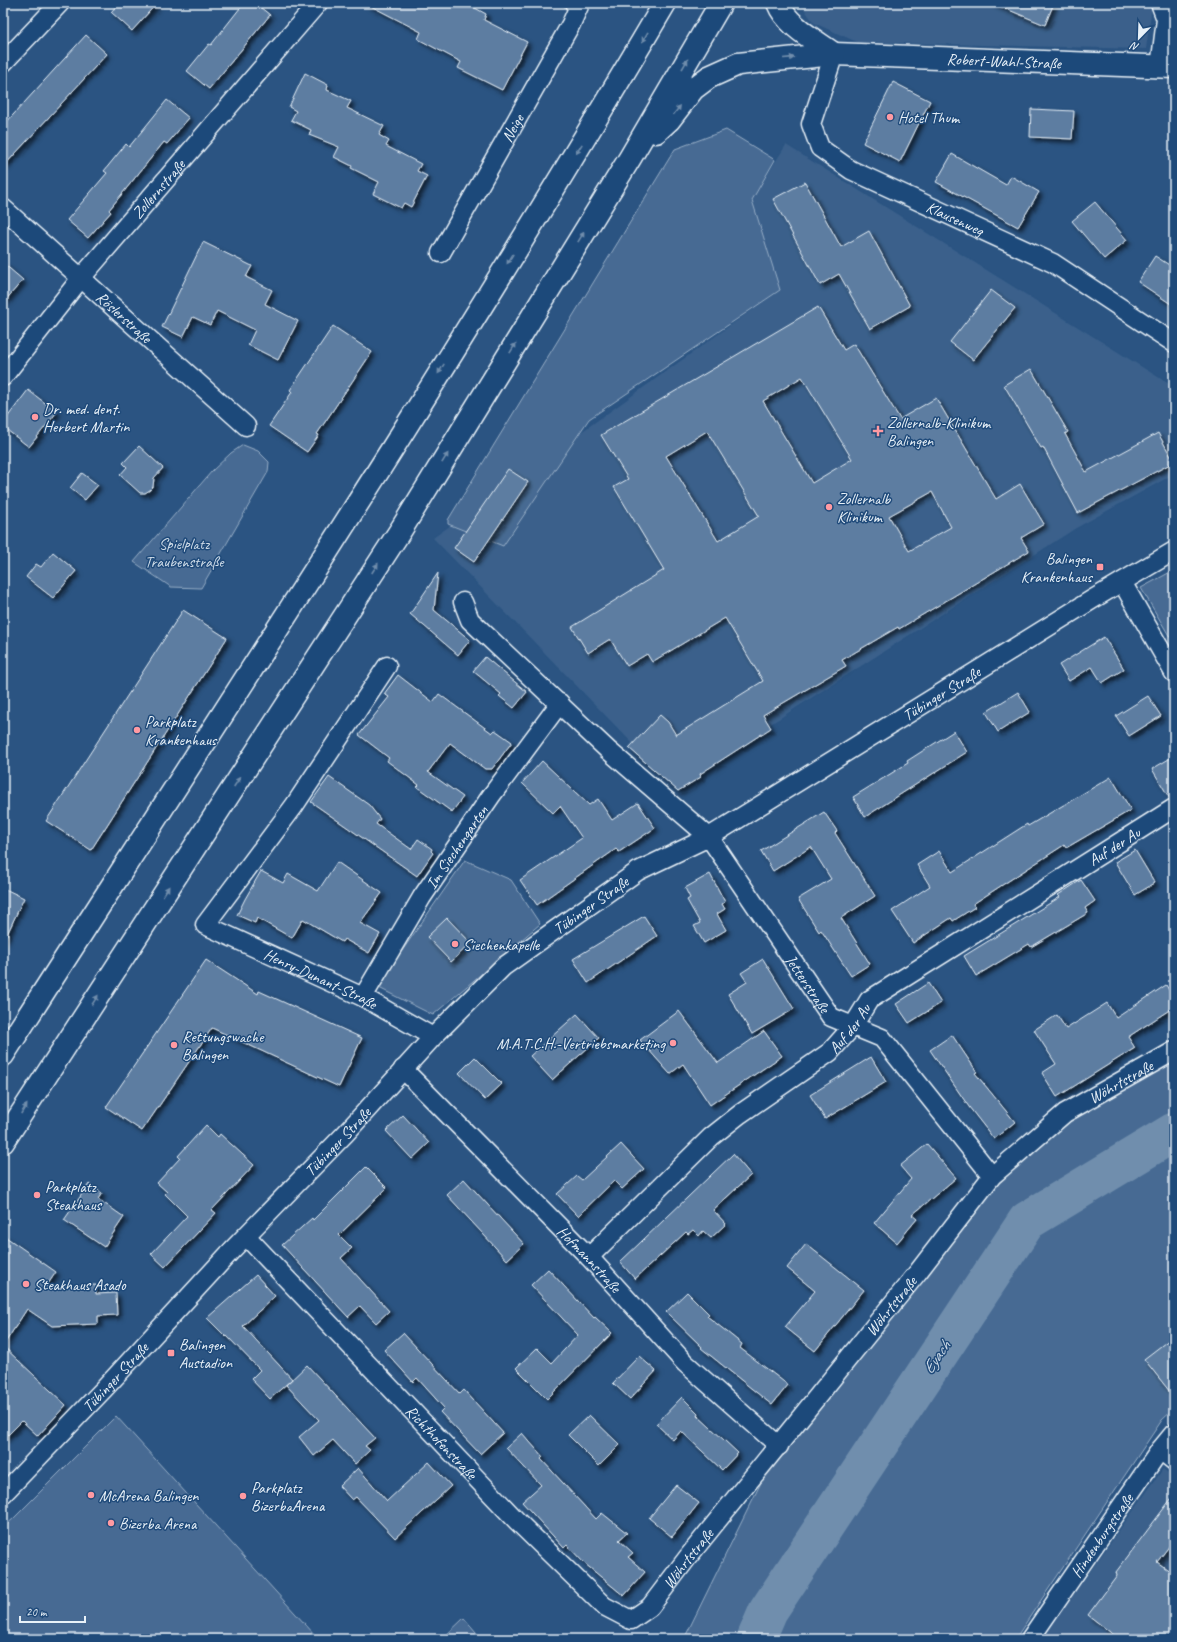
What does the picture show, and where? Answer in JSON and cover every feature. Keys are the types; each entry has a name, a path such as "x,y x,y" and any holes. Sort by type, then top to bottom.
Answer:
{"main road":[{"path":"3,1055 357,503 584,142 665,3"},
{"path":"3,1142 402,528 630,158 721,3"},
{"path":"778,3 781,10 799,29 834,54"},
{"name":"Robert-Wahl-Straße","path":"630,158 669,120 693,89 709,77 738,64 834,54 1167,67"}],"street":[{"path":"3,63 60,3"},
{"name":"Zollernstraße","path":"3,377 81,278 318,3"},
{"name":"Neige","path":"441,253 571,24 579,6 574,3"},
{"path":"1167,10 1167,67"},
{"name":"Klausenweg","path":"834,54 811,124 820,148 851,170 1053,263 1174,343"},
{"name":"Röslerstraße","path":"3,208 246,426"},
{"name":"Tübinger Straße","path":"3,1494 344,1134 433,1037 503,967 638,871 709,837 1174,551"},
{"path":"1122,582 1174,673"},
{"path":"463,602 470,620 560,703 608,750 709,837"},
{"name":"Henry-Dunant-Straße","path":"388,666 294,806 205,924 363,997 433,1037"},
{"name":"Im Siechengarten","path":"363,997 422,897 490,796 560,703"},
{"name":"Auf der Au","path":"589,1257 711,1138 740,1114 830,1052 853,1026 869,1000 1174,808"},
{"name":"Jetterstraße","path":"709,837 831,1017 882,1038 992,1176"},
{"name":"Wöhrtstraße","path":"650,1607 688,1557 918,1272 992,1176 1065,1113 1174,1051"},
{"name":"Hofmannstraße","path":"403,1069 589,1257 685,1364 779,1446"},
{"name":"Richthofenstraße","path":"246,1236 517,1521 604,1606 631,1620 650,1607"},
{"name":"Hindenburgstraße","path":"1030,1639 1167,1455 1174,1433"}],"shaded area":[{"path":"800,3 1149,3 1152,6 1146,49 857,42 814,23"},
{"name":"Zollernalb-Klinikum Balingen","path":"786,145 1174,387 1174,474 1076,528 674,786 433,538 780,290 752,199"},
{"path":"1163,1469 1174,1477 1174,1639 1042,1639"}],"green space":[{"path":"726,130 775,160 752,200 780,290 589,419 503,546 448,524 448,520 675,149"},
{"name":"Spielplatz Traubenstraße","path":"243,445 258,451 269,462 268,472 201,588 171,587 134,562 212,471 231,453"},
{"path":"1174,570 1174,644 1141,588"},
{"path":"465,860 511,880 540,924 433,1015 377,987"},
{"path":"1174,1051 1174,1409 1162,1420 1015,1639 684,1639 779,1446 992,1176 1065,1113"},
{"name":"Bizerba Arena","path":"116,1416 315,1635 313,1639 3,1639 3,1528"},
{"path":"464,1618 482,1639 442,1639"}],"building":[{"path":"119,3 157,3 132,31 111,12"},
{"path":"244,3 255,3 270,15 209,89 187,71 209,44 211,45"},
{"path":"365,3 466,3 486,14 484,20 527,42 502,90 458,68 461,62 418,39 421,32"},
{"path":"992,3 1054,3 1045,25"},
{"path":"86,35 107,54 3,167 3,126"},
{"path":"305,73 328,85 327,90 351,101 347,108 384,126 379,135 389,141 386,146 421,164 417,171 427,176 411,207 404,203 401,208 373,194 379,182 351,168 352,166 334,157 339,147 309,135 311,130 291,120 296,111 289,107"},
{"path":"893,82 930,101 900,162 863,143"},
{"path":"167,100 189,118 167,144 164,142 109,210 111,212 88,238 67,220 107,173 104,171 126,144 129,147"},
{"path":"1031,109 1074,111 1072,139 1030,137"},
{"path":"952,154 1006,185 1011,176 1039,192 1018,227 936,182"},
{"path":"805,182 841,247 869,231 910,306 870,329 839,274 820,285 773,199"},
{"path":"1095,202 1127,240 1104,259 1072,221"},
{"path":"203,242 252,266 246,277 272,290 265,304 298,321 278,360 248,345 255,330 217,311 210,325 193,317 183,337 162,327"},
{"path":"1155,256 1174,268 1174,306 1138,282"},
{"path":"3,263 23,280 3,303"},
{"path":"991,290 1015,308 973,360 950,342"},
{"name":"Zollernalb Klinikum","path":"818,307 844,350 854,344 900,419 936,398 996,499 1020,484 1044,524 1021,538 1029,551 899,629 898,627 842,660 846,666 763,715 771,728 700,774 701,777 678,791 629,748 660,715 668,722 676,735 763,681 725,618 652,662 647,654 627,666 610,639 588,653 572,627 664,570 614,487 628,479 601,435","holes":["802,377 852,459 812,483 763,401","707,431 759,516 718,541 666,456","932,492 951,527 909,551 889,516"]},
{"path":"333,326 372,352 317,434 319,435 307,452 269,426 292,392 290,390"},
{"path":"1031,369 1068,432 1065,434 1086,472 1158,433 1174,462 1078,513 1043,447 1041,448 1004,385"},
{"name":"Dr. med. dent. Herbert Martin","path":"28,390 57,412 29,447 3,427 3,423"},
{"path":"139,446 163,468 154,478 153,487 145,493 140,493 120,475 127,467 123,463"},
{"path":"508,469 528,482 474,562 454,548"},
{"path":"82,473 98,485 85,500 70,488"},
{"path":"53,552 76,571 53,598 26,577 36,564 41,567"},
{"path":"438,573 434,610 470,640 458,655 410,614"},
{"name":"Parkplatz Krankenhaus","path":"183,610 227,638 91,850 46,821"},
{"path":"1104,637 1124,669 1102,683 1092,667 1069,681 1059,665"},
{"path":"485,657 527,692 514,708 499,696 501,694 473,671"},
{"path":"398,675 433,702 439,694 492,733 495,730 512,742 492,769 485,769 450,743 428,772 463,797 452,812 417,787 419,785 387,761 389,758 359,735 389,697 384,694"},
{"path":"1018,692 1030,712 998,732 986,712"},
{"path":"1148,696 1161,716 1129,736 1116,716"},
{"path":"954,731 967,752 865,817 853,797 908,763 907,761"},
{"path":"1174,756 1174,798 1170,799 1152,769"},
{"path":"542,761 589,805 598,799 612,820 638,803 655,828 619,852 616,849 537,905 520,880 582,838 560,806 553,813 522,783"},
{"path":"329,777 369,805 380,819 376,824 411,849 418,839 432,849 431,851 433,853 417,876 311,802"},
{"path":"1111,777 1131,810 1066,848 1064,845 973,904 975,907 953,921 951,918 913,943 892,911 930,886 917,865 939,851 952,872 1027,824 1028,826"},
{"path":"824,812 837,831 835,833 875,896 841,918 870,964 851,976 821,930 819,932 798,899 831,879 811,847 773,871 761,851"},
{"path":"1135,850 1155,883 1135,895 1115,862"},
{"path":"337,862 382,893 360,923 380,934 369,953 344,939 342,942 303,919 292,938 257,918 255,923 237,915 261,871 283,883 288,874 318,891"},
{"path":"710,874 725,902 722,904 725,909 717,914 726,930 704,943 694,926 700,923 687,900 690,898 685,888"},
{"path":"1081,880 1095,901 1085,908 1088,913 1031,947 1029,944 976,976 964,956 1060,897 1058,895"},
{"path":"3,888 24,898 3,943"},
{"path":"644,916 657,936 588,983 573,959"},
{"path":"447,918 471,943 451,962 427,937"},
{"path":"763,959 794,1009 752,1034 728,994 747,982 741,973"},
{"path":"206,960 258,994 259,991 362,1038 339,1087 212,1028 142,1131 106,1107"},
{"path":"928,983 941,1003 909,1023 896,1004"},
{"path":"1166,985 1174,998 1174,1007 1128,1037 1135,1048 1057,1097 1042,1073 1056,1064 1034,1030 1057,1015 1066,1029 1107,1003 1116,1018"},
{"path":"679,1011 718,1063 764,1031 782,1056 710,1105 683,1064 670,1074 640,1040"},
{"path":"577,1014 599,1038 552,1080 530,1056"},
{"path":"952,1035 977,1072 975,1073 1015,1122 994,1139 969,1107 930,1050"},
{"path":"475,1057 502,1084 485,1100 459,1073"},
{"path":"871,1057 886,1082 825,1119 810,1095"},
{"path":"403,1115 429,1143 412,1159 386,1131"},
{"path":"206,1125 218,1137 220,1134 254,1165 212,1210 216,1213 165,1267 151,1254 187,1216 165,1194 167,1192 157,1183 180,1158 178,1156"},
{"path":"621,1144 644,1169 622,1189 614,1181 578,1216 557,1194 577,1176 582,1180"},
{"path":"927,1144 956,1178 912,1215 917,1219 897,1243 874,1223 911,1179 900,1166"},
{"path":"733,1154 751,1175 713,1210 726,1224 711,1238 703,1231 699,1236 693,1230 688,1234 686,1232 635,1279 620,1262"},
{"path":"366,1167 387,1188 339,1235 352,1248 341,1258 389,1311 376,1323 360,1306 348,1317 282,1245 312,1218 313,1220"},
{"path":"464,1179 524,1244 507,1260 447,1195"},
{"path":"89,1184 102,1193 98,1199 124,1217 104,1247 64,1220"},
{"path":"3,1235 56,1272 46,1287 96,1285 96,1294 116,1293 117,1315 98,1316 98,1324 52,1326 27,1309 3,1346"},
{"path":"806,1244 864,1290 815,1351 785,1327 815,1291 787,1268"},
{"path":"548,1269 594,1318 595,1317 612,1333 547,1399 516,1368 537,1348 552,1363 578,1335 531,1285"},
{"path":"256,1275 275,1296 243,1326 292,1379 270,1399 251,1379 260,1370 207,1318"},
{"path":"687,1292 709,1314 707,1316 742,1344 740,1348 788,1385 772,1405 701,1348 702,1347 666,1312"},
{"path":"403,1333 460,1394 464,1390 503,1433 480,1454 440,1412 444,1408 417,1378 413,1382 384,1350"},
{"path":"1174,1336 1174,1397 1144,1359"},
{"path":"3,1346 66,1405 38,1436 22,1421 3,1440"},
{"path":"639,1356 656,1371 630,1399 613,1383"},
{"path":"307,1365 375,1438 365,1446 370,1450 355,1464 333,1440 314,1456 299,1437 319,1420 286,1385"},
{"path":"682,1397 698,1413 697,1415 738,1453 722,1470 681,1431 673,1440 656,1424"},
{"path":"589,1415 620,1445 599,1466 568,1435"},
{"path":"522,1433 543,1457 541,1459 596,1519 602,1513 627,1533 619,1540 633,1553 628,1557 645,1572 624,1596 584,1563 567,1545 564,1548 522,1502 541,1485 506,1448"},
{"path":"429,1462 451,1486 395,1538 356,1497 352,1500 339,1486 358,1468 387,1501"},
{"path":"676,1485 699,1503 672,1537 649,1518"},
{"path":"1174,1495 1174,1540 1157,1562 1174,1574 1174,1639 1119,1639 1088,1615 1117,1576 1116,1572"}],"waterway":[{"name":"Eyach","path":"756,1639 768,1611 1027,1221 1174,1132"}],"place":[{"name":"Hotel Thum","path":"890,117"},
{"name":"Dr. med. dent. Herbert Martin","path":"35,417"},
{"name":"Zollernalb-Klinikum Balingen","path":"878,431"},
{"name":"Zollernalb Klinikum","path":"829,507"},
{"name":"Balingen Krankenhaus","path":"1100,567"},
{"name":"Parkplatz Krankenhaus","path":"137,730"},
{"name":"Siechenkapelle","path":"455,944"},
{"name":"M.A.T.C.H.-Vertriebsmarketing","path":"673,1043"},
{"name":"Rettungswache Balingen","path":"174,1045"},
{"name":"Parkplatz Steakhaus","path":"37,1195"},
{"name":"Steakhaus Asado","path":"26,1284"},
{"name":"Balingen Austadion","path":"171,1353"},
{"name":"McArena Balingen","path":"91,1495"},
{"name":"Parkplatz BizerbaArena","path":"243,1496"},
{"name":"Bizerba Arena","path":"111,1523"}]}
